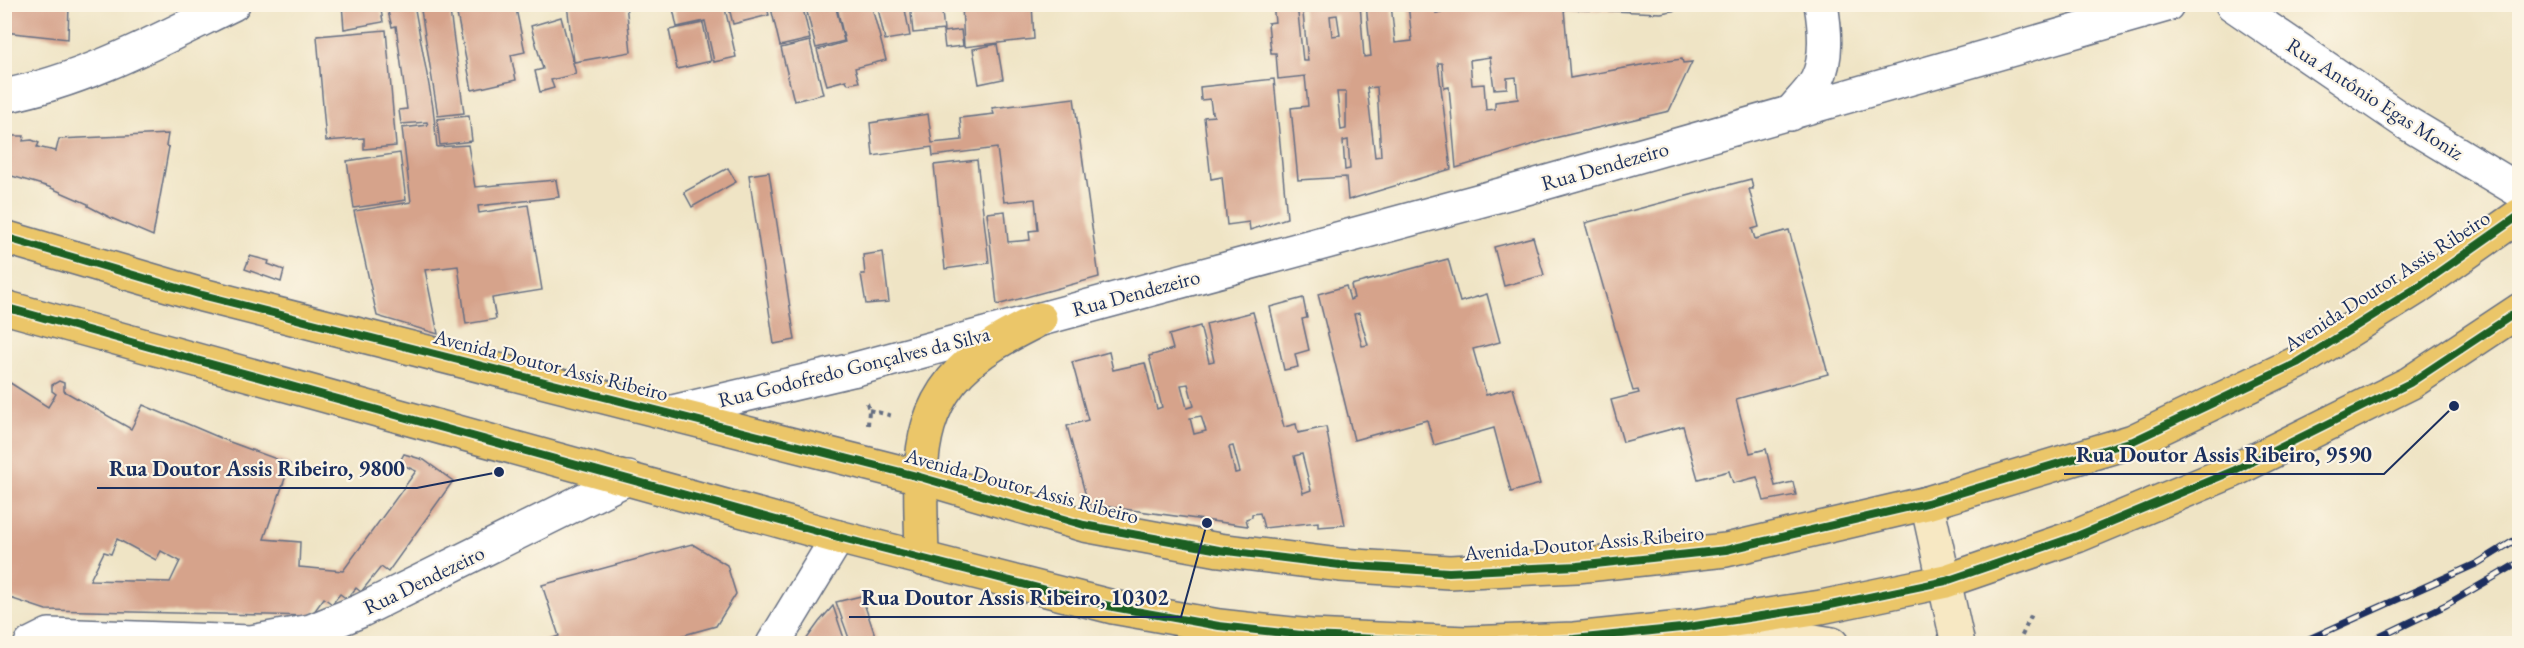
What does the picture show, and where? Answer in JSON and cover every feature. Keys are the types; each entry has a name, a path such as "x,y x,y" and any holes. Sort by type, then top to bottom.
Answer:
{"main road":[{"name":"Avenida Doutor Assis Ribeiro","path":"4,237 202,295 920,477 1084,525 1219,550 1340,565 1449,572 1577,566 1726,550 1927,503 2133,441 2297,363 2415,289 2520,215"},
{"path":"4,307 922,560 1113,607 1219,626 1311,636 1466,642 1574,639 1681,628 1821,606 1946,581 2077,536 2233,471 2410,383 2520,310"},
{"path":"922,560 920,477 927,425 936,401 959,372 994,344 1040,319"},
{"path":"1927,503 1946,581 1958,644"},
{"path":"1681,628 1796,638 1832,644"}],"street":[{"path":"4,96 39,89 92,71 233,4"},
{"path":"1790,114 1817,80 1822,60 1825,25 1821,4"},
{"path":"2165,5 2175,4"},
{"name":"Rua Antônio Egas Moniz","path":"2232,4 2405,122 2520,191"},
{"name":"Rua Dendezeiro","path":"1040,319 1530,188 2165,5"},
{"name":"Rua Godofredo Gonçalves da Silva","path":"668,414 852,370 1040,319"},
{"name":"Rua Dendezeiro","path":"31,644 50,635 251,642 310,631 371,606 628,478"},
{"path":"772,644 838,537"}],"path":[{"path":"864,398 869,410 868,432"},
{"path":"869,410 893,416"},
{"path":"2018,644 2032,612"}],"building":[{"path":"4,4 69,4 68,39 4,32"},
{"path":"342,4 380,4 383,22 344,29"},
{"path":"386,4 414,4 433,107 437,147 468,145 475,187 556,180 559,197 478,206 479,213 528,205 542,290 492,298 496,319 466,324 458,266 425,270 438,334 377,316 354,211 411,202 402,128 428,125 427,122 401,124 399,110 407,109 396,26 392,27"},
{"path":"420,4 449,4 464,113 438,116"},
{"path":"455,4 515,4 525,52 511,55 516,80 472,90"},
{"path":"567,4 626,4 631,52 574,62"},
{"path":"672,4 724,4 736,57 714,62 705,21 677,27"},
{"path":"728,4 766,4 769,15 733,24"},
{"path":"770,4 802,4 810,39 780,46"},
{"path":"805,4 835,4 844,41 816,48"},
{"path":"836,4 871,4 886,60 855,68 859,82 848,84 846,80 827,85 817,50 845,42"},
{"path":"877,4 904,4 910,36 885,40"},
{"path":"910,4 941,4 944,30 913,33"},
{"path":"962,4 1032,4 1034,39 964,47"},
{"path":"1273,4 1297,4 1303,61 1308,61 1302,4 1360,4 1364,57 1371,56 1366,4 1391,4 1395,43 1412,41 1408,4 1435,4 1436,13 1484,4 1683,4 1682,9 1661,13 1564,9 1570,78 1682,59 1683,63 1692,62 1669,111 1550,139 1456,168 1449,87 1444,88 1442,63 1438,63 1451,169 1348,200 1346,177 1298,180 1291,108 1308,106 1305,76 1278,79 1276,53 1271,53 1268,23 1275,22","holes":["1337,15 1340,35 1332,36 1330,16","1490,57 1494,89 1507,88 1507,78 1516,77 1518,99 1495,102 1495,109 1486,110 1484,84 1472,85 1470,60","1377,87 1381,156 1375,157 1367,88","1337,92 1346,92 1346,129 1341,130","1348,140 1350,169 1345,170 1343,141"]},
{"path":"561,17 576,74 551,80 554,88 540,92 535,71 543,69 531,26"},
{"path":"703,23 711,61 677,69 669,30"},
{"path":"386,30 396,146 364,149 364,138 326,141 317,36"},
{"path":"961,30 963,46 945,48 943,32"},
{"path":"810,41 823,94 794,101 781,48"},
{"path":"997,44 1003,79 979,84 973,49"},
{"path":"1274,79 1287,218 1250,230 1249,222 1227,225 1222,177 1211,179 1204,117 1214,116 1210,99 1201,100 1200,87"},
{"path":"1074,98 1099,277 997,305 987,213 1005,211 1008,242 1030,240 1029,231 1038,230 1035,199 1004,202 997,148 933,156 932,147 873,156 870,123 928,114 932,143 962,140 960,118 994,114 992,108"},
{"path":"469,116 472,141 440,145 437,119"},
{"path":"168,134 166,146 169,147 153,236 49,187 5,174 5,136 24,136 23,141 32,140 39,143 37,147 56,151 59,139"},
{"path":"400,153 406,200 354,208 347,161"},
{"path":"977,160 989,263 945,269 934,165"},
{"path":"728,168 736,182 692,207 684,192"},
{"path":"769,172 795,340 774,344 749,175"},
{"path":"1751,179 1753,189 1749,189 1759,227 1752,229 1755,239 1789,230 1828,374 1736,399 1750,453 1766,449 1775,486 1793,482 1796,495 1764,501 1757,477 1733,483 1729,471 1698,479 1683,426 1623,442 1611,400 1639,393 1638,390 1633,391 1585,223"},
{"path":"1533,237 1544,275 1504,286 1494,247"},
{"path":"883,252 889,302 866,304 861,274 865,274 863,255"},
{"path":"250,256 269,261 268,264 284,270 281,282 245,269"},
{"path":"1448,259 1460,302 1487,294 1500,342 1473,349 1486,395 1513,388 1540,484 1511,492 1494,428 1434,445 1427,420 1354,440 1318,294 1346,286 1350,300 1354,298 1351,285","holes":["1359,313 1368,345 1362,346 1354,314"]},
{"path":"1303,298 1307,318 1302,319 1309,350 1295,354 1298,367 1284,370 1270,307"},
{"path":"1253,312 1284,427 1296,424 1298,433 1326,427 1345,525 1318,527 1318,522 1264,528 1260,513 1252,514 1252,517 1246,519 1248,526 1088,504 1067,426 1088,420 1072,362 1109,352 1113,370 1145,363 1157,409 1162,407 1149,356 1173,349 1169,335 1200,326 1209,362 1214,361 1206,324","holes":["1188,384 1194,406 1187,408 1181,385","1201,416 1206,431 1194,434 1190,418","1233,446 1240,472 1235,473 1229,447","1302,454 1311,490 1303,493 1294,456"]},
{"path":"4,379 48,407 56,394 52,391 52,385 59,381 64,383 64,391 131,429 143,405 230,442 290,464 264,539 300,542 299,567 343,571 416,471 399,463 404,454 424,460 453,481 388,572 381,567 361,592 356,588 347,599 340,594 332,604 324,598 311,616 46,610 4,596","holes":["117,539 156,560 161,551 180,561 170,582 90,580 104,552 111,554"]},
{"path":"692,544 727,565 736,594 716,626 662,641 663,644 534,644 559,636 542,585"},
{"path":"861,596 878,644 851,644 836,602"},
{"path":"833,606 846,644 803,644 819,622"}],"railway":[{"path":"2298,644 2478,563 2520,537"},
{"path":"2365,644 2446,605 2520,562"}],"cycle path":[{"path":"4,237 202,295 920,477 1084,525 1219,550 1340,565 1449,572 1577,566 1726,550 1927,503 2133,441 2297,363 2415,289 2520,215"},
{"path":"4,307 838,537 1113,607 1219,626 1311,636 1466,643 1574,639 1681,628 1821,607 1946,581 2077,536 2233,471 2410,383 2520,310"}],"place":[{"name":"Rua Doutor Assis Ribeiro, 9590","path":"2454,406"},
{"name":"Rua Doutor Assis Ribeiro, 9800","path":"499,472"},
{"name":"Rua Doutor Assis Ribeiro, 10302","path":"1207,523"}]}
